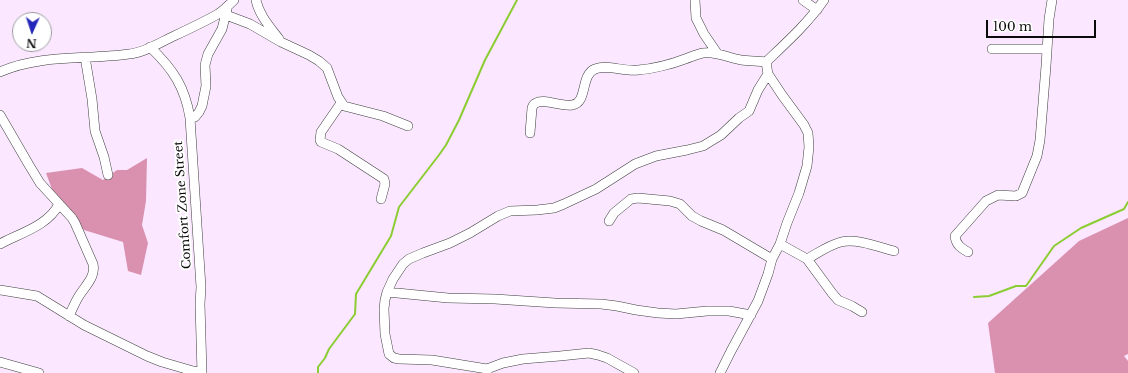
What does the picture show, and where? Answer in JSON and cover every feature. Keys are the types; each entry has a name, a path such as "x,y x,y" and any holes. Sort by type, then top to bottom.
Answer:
{"street":[{"path":"256,0 267,23 280,42"},
{"path":"695,0 696,18 704,34 717,53"},
{"path":"803,0 817,10"},
{"path":"766,63 798,32 824,0"},
{"path":"968,252 955,242 955,236 986,201 998,196 1016,196 1022,193 1034,162 1040,140 1049,18 1052,0"},
{"path":"190,118 195,117 202,106 206,86 205,66 208,54 222,29 231,3"},
{"path":"0,72 21,64 131,54 150,47 217,14 231,3"},
{"path":"226,16 250,24 280,42 309,55 327,68 338,97 344,106 377,114 408,126"},
{"name":"Comfort Zone Street","path":"150,47 178,79 187,104 190,118 201,287 197,372"},
{"path":"992,49 1047,48"},
{"path":"530,133 532,108 536,102 573,105 579,102 587,76 594,69 609,68 637,71 686,59 703,53 717,53 740,60 766,63"},
{"path":"85,57 92,99 95,132 104,157 108,175"},
{"path":"720,373 758,301 772,259 780,244 799,193 807,166 809,147 808,133 768,74 766,63"},
{"path":"634,373 607,358 588,353 523,359 503,363 487,371 432,360 390,356 385,334 384,309 386,292 403,264 408,259 470,234 498,216 510,211 554,208 596,189 635,164 656,156 703,146 712,141 749,110 758,90 768,74"},
{"path":"341,102 321,132 320,140 321,142 338,149 384,179 385,184 381,199"},
{"path":"0,115 40,183 75,223 94,267 90,281 79,297 69,316"},
{"path":"609,221 614,213 631,199 638,198 670,201 680,204 692,216 723,230 772,259"},
{"path":"0,244 42,223 49,218 59,204"},
{"path":"807,259 841,242 852,241 894,251"},
{"path":"780,244 807,259 838,300 862,312"},
{"path":"0,290 37,296 69,316 146,356 197,372"},
{"path":"386,292 448,298 601,304 636,310 676,314 707,311 729,311 751,315"},
{"path":"0,362 39,373"}],"shaded area":[{"path":"147,158 146,201 142,225 148,243 141,275 128,271 123,242 84,230 53,192 46,173 82,168 103,180 117,170 127,170"},
{"path":"1128,218 1128,354 1124,356 1128,361 1128,373 995,373 988,323 1079,241"}],"waterway":[{"path":"318,373 318,367 325,358 329,349 355,314 356,294 391,236 399,207 446,145 459,120 485,60 517,0"},
{"path":"974,297 989,296 1016,286 1026,286 1054,246 1081,228 1124,209 1128,202"}]}
